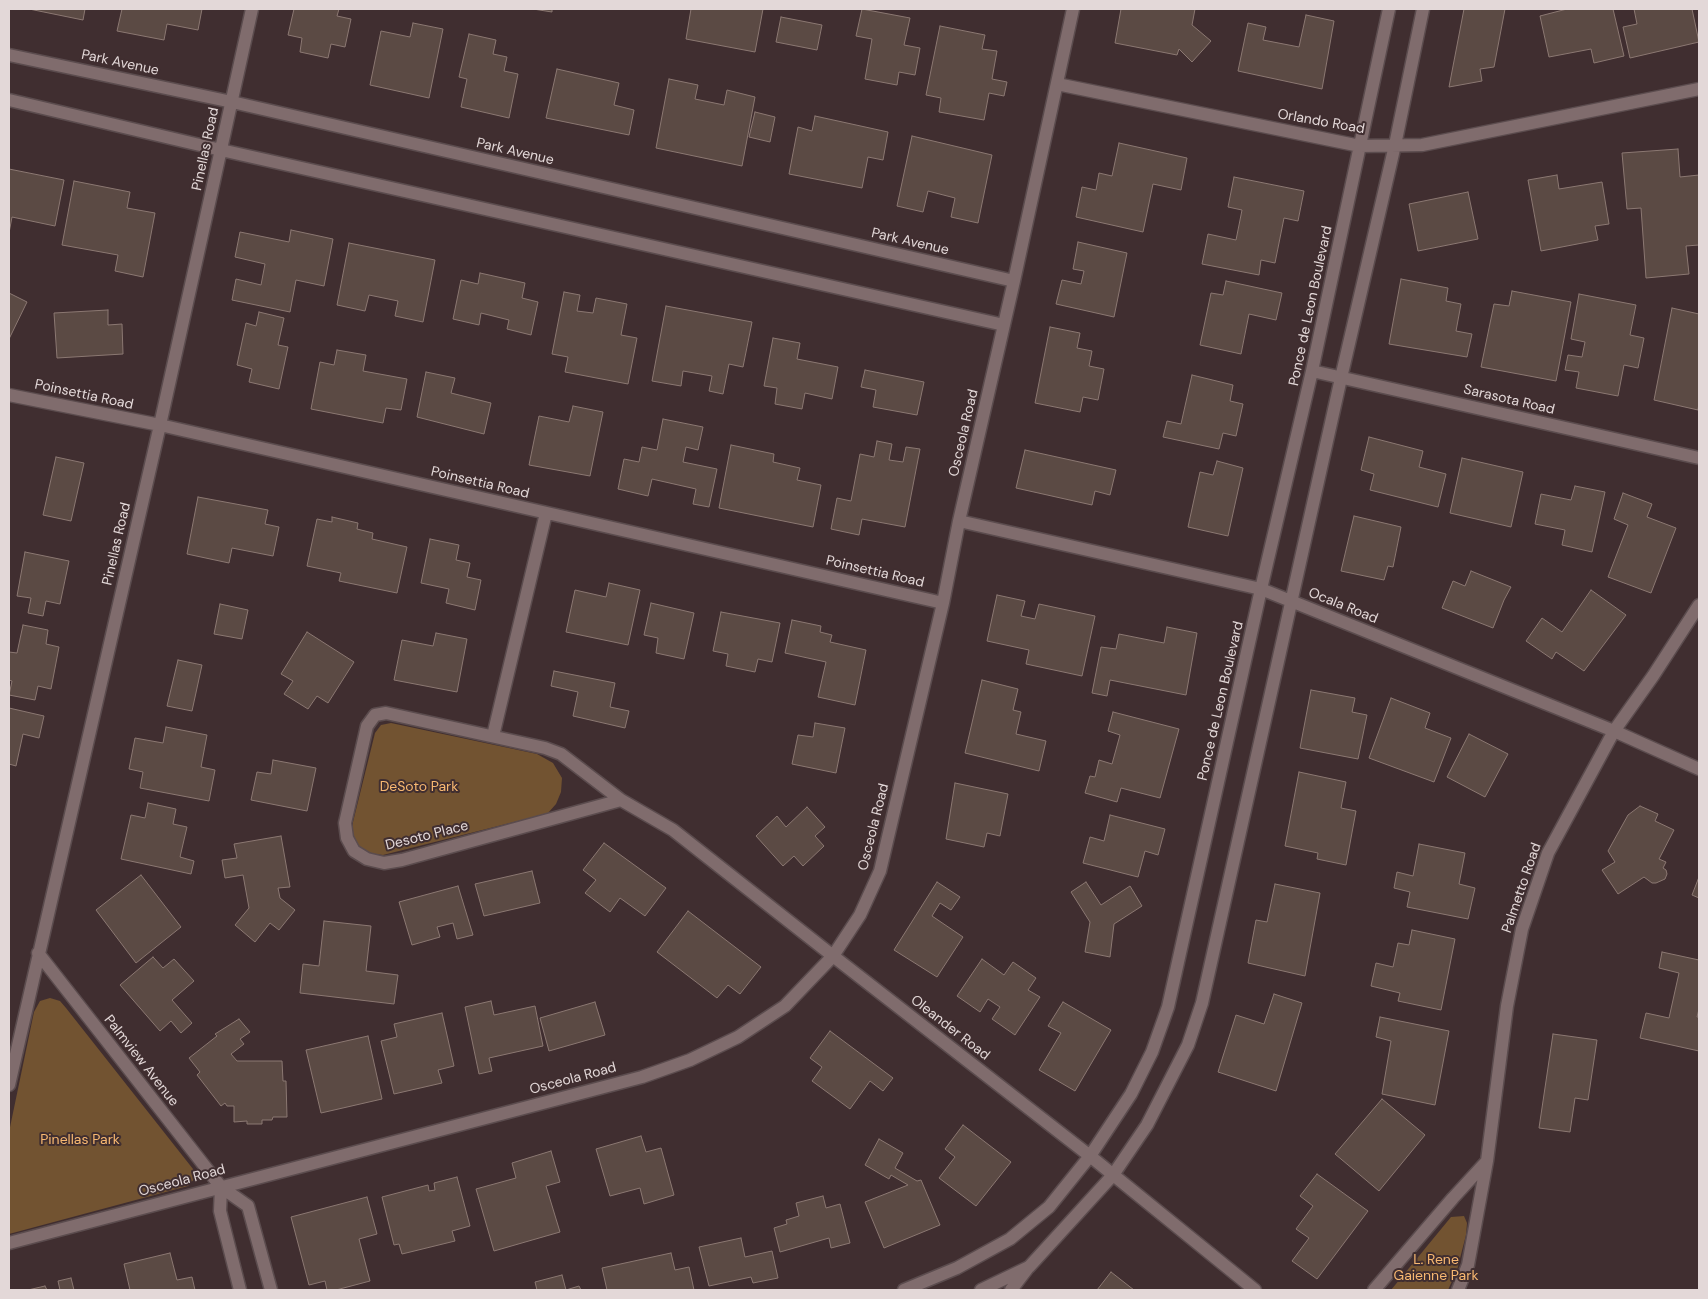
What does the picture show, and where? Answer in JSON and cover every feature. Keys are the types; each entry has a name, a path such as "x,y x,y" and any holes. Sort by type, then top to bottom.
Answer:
{"street":[{"name":"Pinellas Road","path":"9,1085 160,425 252,9"},
{"name":"Osceola Road","path":"9,1242 642,1077 690,1060 738,1038 784,1006 833,956 860,915 880,871 943,603 1073,9"},
{"name":"Ponce de Leon Boulevard","path":"904,1290 957,1268 1010,1239 1049,1206 1090,1156 1131,1094 1152,1052 1168,1007 1261,589 1312,371 1389,9"},
{"path":"1011,1290 1028,1266 1113,1175 1147,1125 1188,1045 1202,1003 1341,378 1395,145 1423,9"},
{"name":"Park Avenue","path":"9,55 232,102 1014,281"},
{"name":"Orlando Road","path":"1057,84 1360,146 1422,144 1699,89"},
{"path":"9,100 221,150 1004,325"},
{"name":"Sarasota Road","path":"1312,371 1699,458"},
{"name":"Poinsettia Road","path":"9,395 160,425 943,603"},
{"path":"493,736 546,513"},
{"name":"Ocala Road","path":"960,521 1261,589 1614,731 1699,769"},
{"name":"Palmetto Road","path":"1458,1290 1468,1265 1487,1160 1507,1006 1522,930 1548,853 1614,731 1653,676 1699,605"},
{"name":"Desoto Place","path":"386,713 545,748 560,754 621,800 402,860 384,862 367,860 354,851 347,838 345,823 367,726 375,715 386,713"},
{"name":"Oleander Road","path":"621,800 673,830 1090,1156 1255,1290"},
{"name":"Palmview Avenue","path":"38,953 221,1187 248,1206 270,1290"},
{"path":"1374,1290 1487,1160"},
{"path":"221,1187 220,1211 240,1290"},
{"path":"981,1290 1028,1266"}],"green space":[{"name":"DeSoto Park","path":"391,723 537,754 553,763 562,778 561,792 556,804 548,813 383,855 364,850 356,844 352,832 353,822 375,733 381,725"},
{"name":"Pinellas Park","path":"50,998 60,1001 66,1008 193,1169 196,1177 188,1186 9,1234 9,1132 34,1012 40,1001"},
{"name":"L. Rene Gaienne Park","path":"1464,1216 1467,1223 1466,1235 1457,1270 1448,1290 1391,1290 1451,1217"}],"building":[{"path":"29,9 85,9 83,20"},
{"path":"122,9 202,9 198,30 167,24 164,40 117,31"},
{"path":"294,9 339,9 337,16 351,19 345,47 331,44 328,58 300,52 302,38 288,35"},
{"path":"533,9 552,9 552,12"},
{"path":"691,9 763,9 755,52 686,39"},
{"path":"862,9 910,18 904,45 920,48 915,75 899,72 897,85 865,79 872,39 856,36"},
{"path":"1121,9 1195,9 1192,25 1211,41 1192,62 1179,49 1177,55 1115,43"},
{"path":"1464,9 1505,9 1494,67 1480,69 1482,81 1449,87"},
{"path":"1567,9 1613,9 1624,56 1594,63 1591,49 1549,57 1540,16"},
{"path":"1634,9 1692,9 1699,42 1630,58 1623,27 1637,24"},
{"path":"1306,15 1334,21 1322,89 1238,71 1248,23 1266,27 1263,40 1299,47"},
{"path":"781,17 822,25 817,50 776,42"},
{"path":"413,23 443,29 429,98 370,85 381,31 410,37"},
{"path":"940,26 985,35 982,49 997,51 992,79 1007,82 1004,96 989,93 984,120 939,112 941,98 926,95"},
{"path":"469,34 496,40 493,54 507,57 504,71 518,74 509,118 461,107 467,79 459,77"},
{"path":"557,69 619,83 614,105 634,110 629,135 546,118"},
{"path":"669,79 698,85 695,99 724,105 727,90 755,97 742,166 656,148"},
{"path":"755,112 775,117 770,142 749,137"},
{"path":"815,116 888,132 883,160 868,157 862,188 789,174 798,127 812,131"},
{"path":"912,136 992,155 978,223 951,217 955,198 928,191 923,212 897,206"},
{"path":"1119,143 1187,158 1181,190 1153,184 1143,232 1076,217 1082,187 1096,190 1099,173 1112,176"},
{"path":"1678,149 1680,177 1699,175 1699,245 1686,246 1689,274 1646,278 1641,208 1627,209 1622,153"},
{"path":"9,169 64,180 55,226 12,217 9,233"},
{"path":"1557,175 1559,189 1602,182 1609,224 1595,226 1598,240 1541,251 1528,180"},
{"path":"1234,177 1304,191 1298,221 1284,218 1275,263 1261,260 1259,275 1202,264 1208,234 1236,240 1242,210 1228,207"},
{"path":"74,181 130,192 127,208 155,213 143,277 115,271 118,255 62,245"},
{"path":"1468,192 1478,239 1418,251 1409,204"},
{"path":"291,230 333,239 324,286 296,280 290,312 232,300 236,279 261,285 265,264 235,257 240,232 289,242"},
{"path":"1078,242 1127,253 1114,317 1056,304 1062,280 1081,284 1084,271 1073,269"},
{"path":"349,243 435,260 423,322 395,316 398,301 369,295 365,311 337,305"},
{"path":"480,273 525,283 522,298 538,302 531,335 507,329 509,320 481,313 479,325 453,319 461,280 478,284"},
{"path":"1401,279 1448,288 1446,301 1461,304 1456,331 1472,334 1467,357 1389,344"},
{"path":"1226,281 1282,293 1276,320 1249,314 1241,354 1200,345 1211,293 1223,295"},
{"path":"1512,291 1571,302 1556,381 1481,367 1494,304 1509,306"},
{"path":"564,292 580,295 577,311 593,313 596,298 627,304 621,335 637,338 628,384 565,372 568,357 552,354"},
{"path":"9,293 27,302 9,339"},
{"path":"1579,294 1636,305 1630,335 1644,338 1638,368 1624,365 1618,396 1576,388 1579,372 1565,370 1568,355 1582,357 1585,342 1571,339"},
{"path":"666,306 752,322 743,367 729,364 723,394 709,391 712,376 683,371 681,386 652,381"},
{"path":"1672,308 1699,314 1698,410 1654,400"},
{"path":"108,310 108,325 122,324 123,354 57,358 54,313"},
{"path":"259,312 284,318 278,345 288,347 279,389 249,382 252,369 237,365 246,323 256,326"},
{"path":"1050,327 1080,333 1077,348 1092,351 1089,366 1104,369 1098,400 1083,397 1080,412 1035,403"},
{"path":"773,338 800,343 797,359 838,367 832,399 805,393 802,409 775,404 777,388 764,386"},
{"path":"337,350 366,355 363,371 407,379 401,410 386,408 383,423 311,409 320,362 334,365"},
{"path":"865,370 924,382 917,415 873,407 876,390 861,387"},
{"path":"426,372 455,378 451,393 491,403 484,434 417,417"},
{"path":"1192,375 1233,385 1230,401 1243,404 1236,436 1223,433 1219,449 1163,437 1167,421 1181,424"},
{"path":"573,406 603,412 590,476 529,465 539,416 569,422"},
{"path":"663,419 703,427 698,450 686,447 683,462 717,469 709,507 693,504 696,489 652,479 648,496 618,489 624,459 639,462 642,447 657,450"},
{"path":"1369,437 1423,451 1419,467 1446,474 1438,507 1370,490 1374,474 1361,470"},
{"path":"877,441 892,444 889,460 903,462 906,447 920,449 905,527 862,519 859,535 831,529 837,498 851,501 860,454 874,457"},
{"path":"731,445 774,454 773,462 800,468 797,480 821,485 813,527 719,508"},
{"path":"1025,450 1116,470 1110,495 1095,491 1092,505 1016,488"},
{"path":"56,457 84,463 71,521 43,515"},
{"path":"1462,458 1523,472 1511,527 1450,513"},
{"path":"1217,461 1243,468 1228,536 1188,527 1200,472 1213,475"},
{"path":"1575,486 1605,492 1592,552 1562,545 1565,530 1535,524 1541,494 1571,500"},
{"path":"1623,493 1652,504 1647,517 1676,528 1651,593 1608,577 1628,525 1614,519"},
{"path":"198,497 268,510 265,524 279,527 273,556 232,548 229,563 187,554"},
{"path":"1354,516 1401,527 1393,567 1388,566 1384,580 1341,571"},
{"path":"332,517 358,523 357,529 373,533 372,539 407,547 397,593 339,581 341,573 307,566 317,519 332,522"},
{"path":"430,539 459,545 456,560 470,563 467,577 481,580 475,610 446,603 449,589 421,583"},
{"path":"25,552 69,561 60,604 46,601 43,616 28,613 31,598 17,596"},
{"path":"1471,571 1511,587 1493,628 1442,608 1453,581 1465,586"},
{"path":"609,583 640,590 628,645 566,632 575,590 606,597"},
{"path":"1591,590 1626,615 1584,671 1556,652 1552,659 1526,641 1542,618 1562,632"},
{"path":"997,595 1025,601 1021,616 1035,619 1039,604 1095,616 1082,676 1026,664 1029,650 987,641"},
{"path":"651,603 694,613 684,659 656,653 658,638 644,635"},
{"path":"220,604 248,610 242,639 214,634"},
{"path":"721,612 780,623 772,662 758,659 755,672 726,666 728,654 713,651"},
{"path":"792,620 821,626 820,632 832,635 830,642 866,650 855,705 818,697 826,662 785,653"},
{"path":"23,625 48,630 46,644 59,647 51,689 38,686 35,700 9,695 12,681 9,680 9,652 17,653"},
{"path":"1167,627 1197,633 1186,695 1110,680 1107,696 1092,693 1101,647 1116,649 1119,634 1164,643"},
{"path":"307,632 354,662 328,703 317,696 308,709 284,694 293,681 281,674"},
{"path":"436,633 467,639 457,692 394,680 402,640 433,646"},
{"path":"178,660 202,665 192,711 167,706"},
{"path":"554,671 615,683 610,707 629,711 625,728 573,716 578,692 551,686"},
{"path":"982,680 1018,689 1013,710 1021,712 1016,734 1046,741 1039,771 965,753"},
{"path":"1311,690 1355,698 1352,712 1367,715 1358,759 1300,748"},
{"path":"1391,698 1430,713 1425,728 1451,738 1434,782 1369,758"},
{"path":"9,708 44,716 39,738 23,734 16,766 9,764"},
{"path":"1113,712 1179,729 1160,798 1121,788 1117,802 1085,793 1090,776 1095,777 1099,760 1112,764 1120,735 1108,731"},
{"path":"815,723 845,728 836,773 792,764 798,735 813,737"},
{"path":"166,727 207,735 201,767 215,770 209,801 140,788 143,772 129,769 135,738 163,743"},
{"path":"1469,734 1508,754 1485,797 1447,777"},
{"path":"273,760 316,768 307,811 251,800 257,772 271,774"},
{"path":"1299,772 1346,782 1341,808 1356,811 1346,865 1317,859 1318,853 1285,846"},
{"path":"955,783 1008,794 1000,836 987,833 984,847 946,839"},
{"path":"148,803 176,809 173,824 187,827 180,857 194,861 191,874 121,859 131,815 145,818"},
{"path":"1640,806 1658,814 1655,821 1674,830 1659,859 1666,862 1663,868 1667,874 1665,879 1656,883 1652,883 1644,877 1618,894 1602,870 1615,862 1608,851 1628,815"},
{"path":"807,807 825,827 815,836 824,846 803,866 794,856 783,866 756,836 777,816 786,827"},
{"path":"1110,815 1165,829 1158,855 1145,851 1138,877 1083,863 1090,837 1104,841"},
{"path":"281,836 290,887 278,888 280,898 295,910 279,930 270,923 255,942 235,925 249,908 243,875 225,878 222,860 237,858 234,844"},
{"path":"604,843 666,888 645,916 620,898 610,912 585,893 596,880 583,870"},
{"path":"1419,844 1465,853 1459,884 1475,888 1468,919 1407,907 1410,892 1394,888 1397,872 1413,876"},
{"path":"532,871 540,903 484,916 475,884"},
{"path":"141,875 181,927 136,963 96,910"},
{"path":"1699,877 1699,898 1692,895"},
{"path":"937,882 960,897 951,910 940,903 932,916 963,937 937,977 894,950"},
{"path":"1086,882 1101,905 1130,886 1142,906 1114,924 1110,957 1085,952 1090,922 1071,892"},
{"path":"1275,884 1320,893 1305,976 1248,963 1256,920 1267,922"},
{"path":"458,886 473,935 457,939 453,923 437,927 440,937 412,945 399,902"},
{"path":"688,911 761,967 740,994 728,985 717,998 657,952"},
{"path":"324,921 371,926 366,971 398,975 394,1004 300,993 303,964 319,966"},
{"path":"1412,930 1455,939 1441,1010 1398,1001 1400,993 1371,986 1376,963 1393,967 1398,943 1409,945"},
{"path":"1662,952 1699,960 1699,1009 1697,1017 1699,1017 1699,1051 1640,1038 1646,1013 1669,1018 1679,973 1659,968"},
{"path":"153,957 163,968 174,959 194,981 172,1000 192,1023 181,1033 171,1021 160,1031 120,985"},
{"path":"982,959 1004,975 1013,962 1036,978 1028,990 1040,997 1015,1035 992,1019 1000,1007 988,999 980,1012 957,996"},
{"path":"1274,994 1302,1003 1276,1091 1218,1072 1236,1015 1264,1024"},
{"path":"491,1001 494,1015 535,1006 543,1046 489,1058 492,1071 479,1074 465,1007"},
{"path":"595,1002 605,1035 549,1051 540,1018"},
{"path":"1063,1002 1111,1030 1075,1091 1039,1070 1061,1033 1048,1026"},
{"path":"442,1013 454,1066 438,1070 442,1083 394,1094 381,1041 397,1037 394,1024"},
{"path":"1380,1017 1449,1031 1435,1105 1382,1094 1391,1041 1376,1037"},
{"path":"239,1019 250,1032 240,1039 244,1044 231,1054 237,1061 282,1061 283,1081 286,1081 287,1117 273,1117 272,1120 262,1120 262,1124 247,1124 247,1121 234,1122 234,1106 227,1106 225,1103 221,1106 197,1075 200,1072 189,1058 217,1036 215,1034"},
{"path":"830,1031 893,1078 883,1091 870,1081 850,1109 812,1081 822,1067 810,1058"},
{"path":"1553,1034 1597,1040 1588,1100 1575,1098 1570,1132 1539,1128"},
{"path":"368,1036 382,1099 321,1113 306,1050"},
{"path":"1382,1099 1425,1135 1379,1191 1335,1154"},
{"path":"963,1125 1011,1162 976,1206 939,1178 955,1157 945,1149"},
{"path":"641,1136 646,1152 661,1148 674,1195 644,1204 640,1188 610,1196 596,1149"},
{"path":"879,1139 903,1153 895,1168 917,1181 921,1180 940,1225 884,1248 865,1202 908,1185 891,1175 889,1179 865,1165"},
{"path":"551,1151 560,1182 546,1186 560,1232 494,1251 476,1189 516,1178 512,1163"},
{"path":"1317,1174 1368,1211 1317,1279 1292,1261 1309,1238 1296,1229 1313,1206 1300,1196"},
{"path":"457,1177 470,1226 452,1231 455,1241 402,1254 399,1244 394,1245 382,1197 428,1185 429,1191 435,1190 434,1183"},
{"path":"823,1196 826,1208 840,1204 850,1243 831,1248 829,1238 780,1252 774,1228 787,1224 786,1220 799,1216 796,1203"},
{"path":"367,1197 377,1234 359,1239 370,1281 336,1290 327,1290 325,1281 309,1285 291,1217"},
{"path":"741,1238 745,1257 772,1251 778,1278 753,1283 751,1277 709,1286 699,1247"},
{"path":"170,1253 177,1280 192,1277 195,1290 130,1290 124,1264"},
{"path":"671,1253 675,1270 689,1267 694,1290 607,1290 602,1268"},
{"path":"1111,1272 1134,1290 1097,1290"},
{"path":"562,1275 566,1290 537,1290 535,1282"},
{"path":"71,1278 74,1290 60,1290 58,1281"},
{"path":"45,1286 47,1290 28,1290"},
{"path":"579,1286 581,1290 566,1290"}]}
